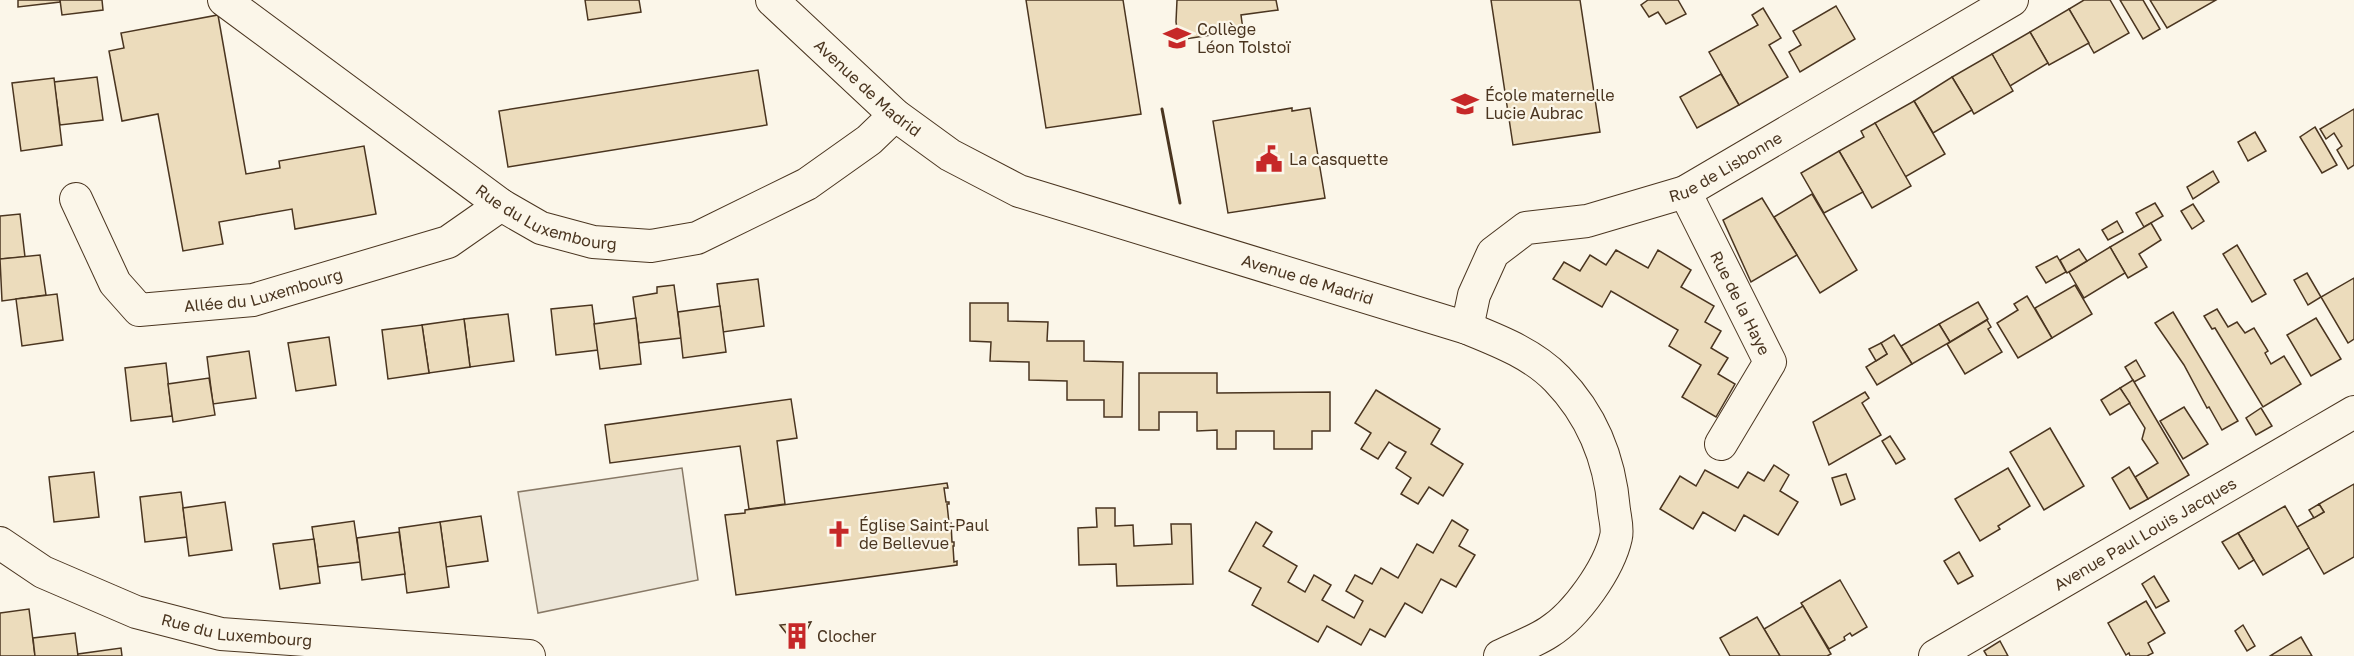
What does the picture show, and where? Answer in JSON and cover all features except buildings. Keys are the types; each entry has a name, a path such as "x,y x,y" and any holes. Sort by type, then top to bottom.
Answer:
{"street":[{"name":"Rue du Luxembourg","path":"224,0 501,206 541,228 593,242 651,246 698,238 807,184 869,140 895,115"},
{"name":"Avenue de Madrid","path":"772,0 895,115 950,155 1019,191 1467,328 1520,351 1556,378 1586,414 1599,442 1613,499 1616,536 1599,577 1577,607 1550,632 1500,656"},
{"name":"Rue de Lisbonne","path":"1467,328 1474,295 1494,253 1526,228 1587,221 1693,187 2012,0"},
{"name":"Rue de la Haye","path":"1693,187 1770,362 1721,444"},
{"name":"Allée du Luxembourg","path":"76,199 115,283 140,310 254,300 448,242 501,206"},
{"name":"Avenue Paul Louis Jacques","path":"1935,656 2354,412"},
{"name":"Rue du Luxembourg","path":"0,543 44,572 136,612 221,634 529,656"}],"shaded area":[{"path":"682,468 698,580 538,613 518,492"}],"wall":[{"path":"1162,109 1180,203"}],"place":[{"name":"Collège Léon Tolstoï","path":"1177,38"},
{"name":"École maternelle Lucie Aubrac","path":"1465,104"},
{"name":"La casquette","path":"1269,159"},
{"name":"Église Saint-Paul de Bellevue","path":"839,534"},
{"name":"Clocher","path":"797,636"}]}
